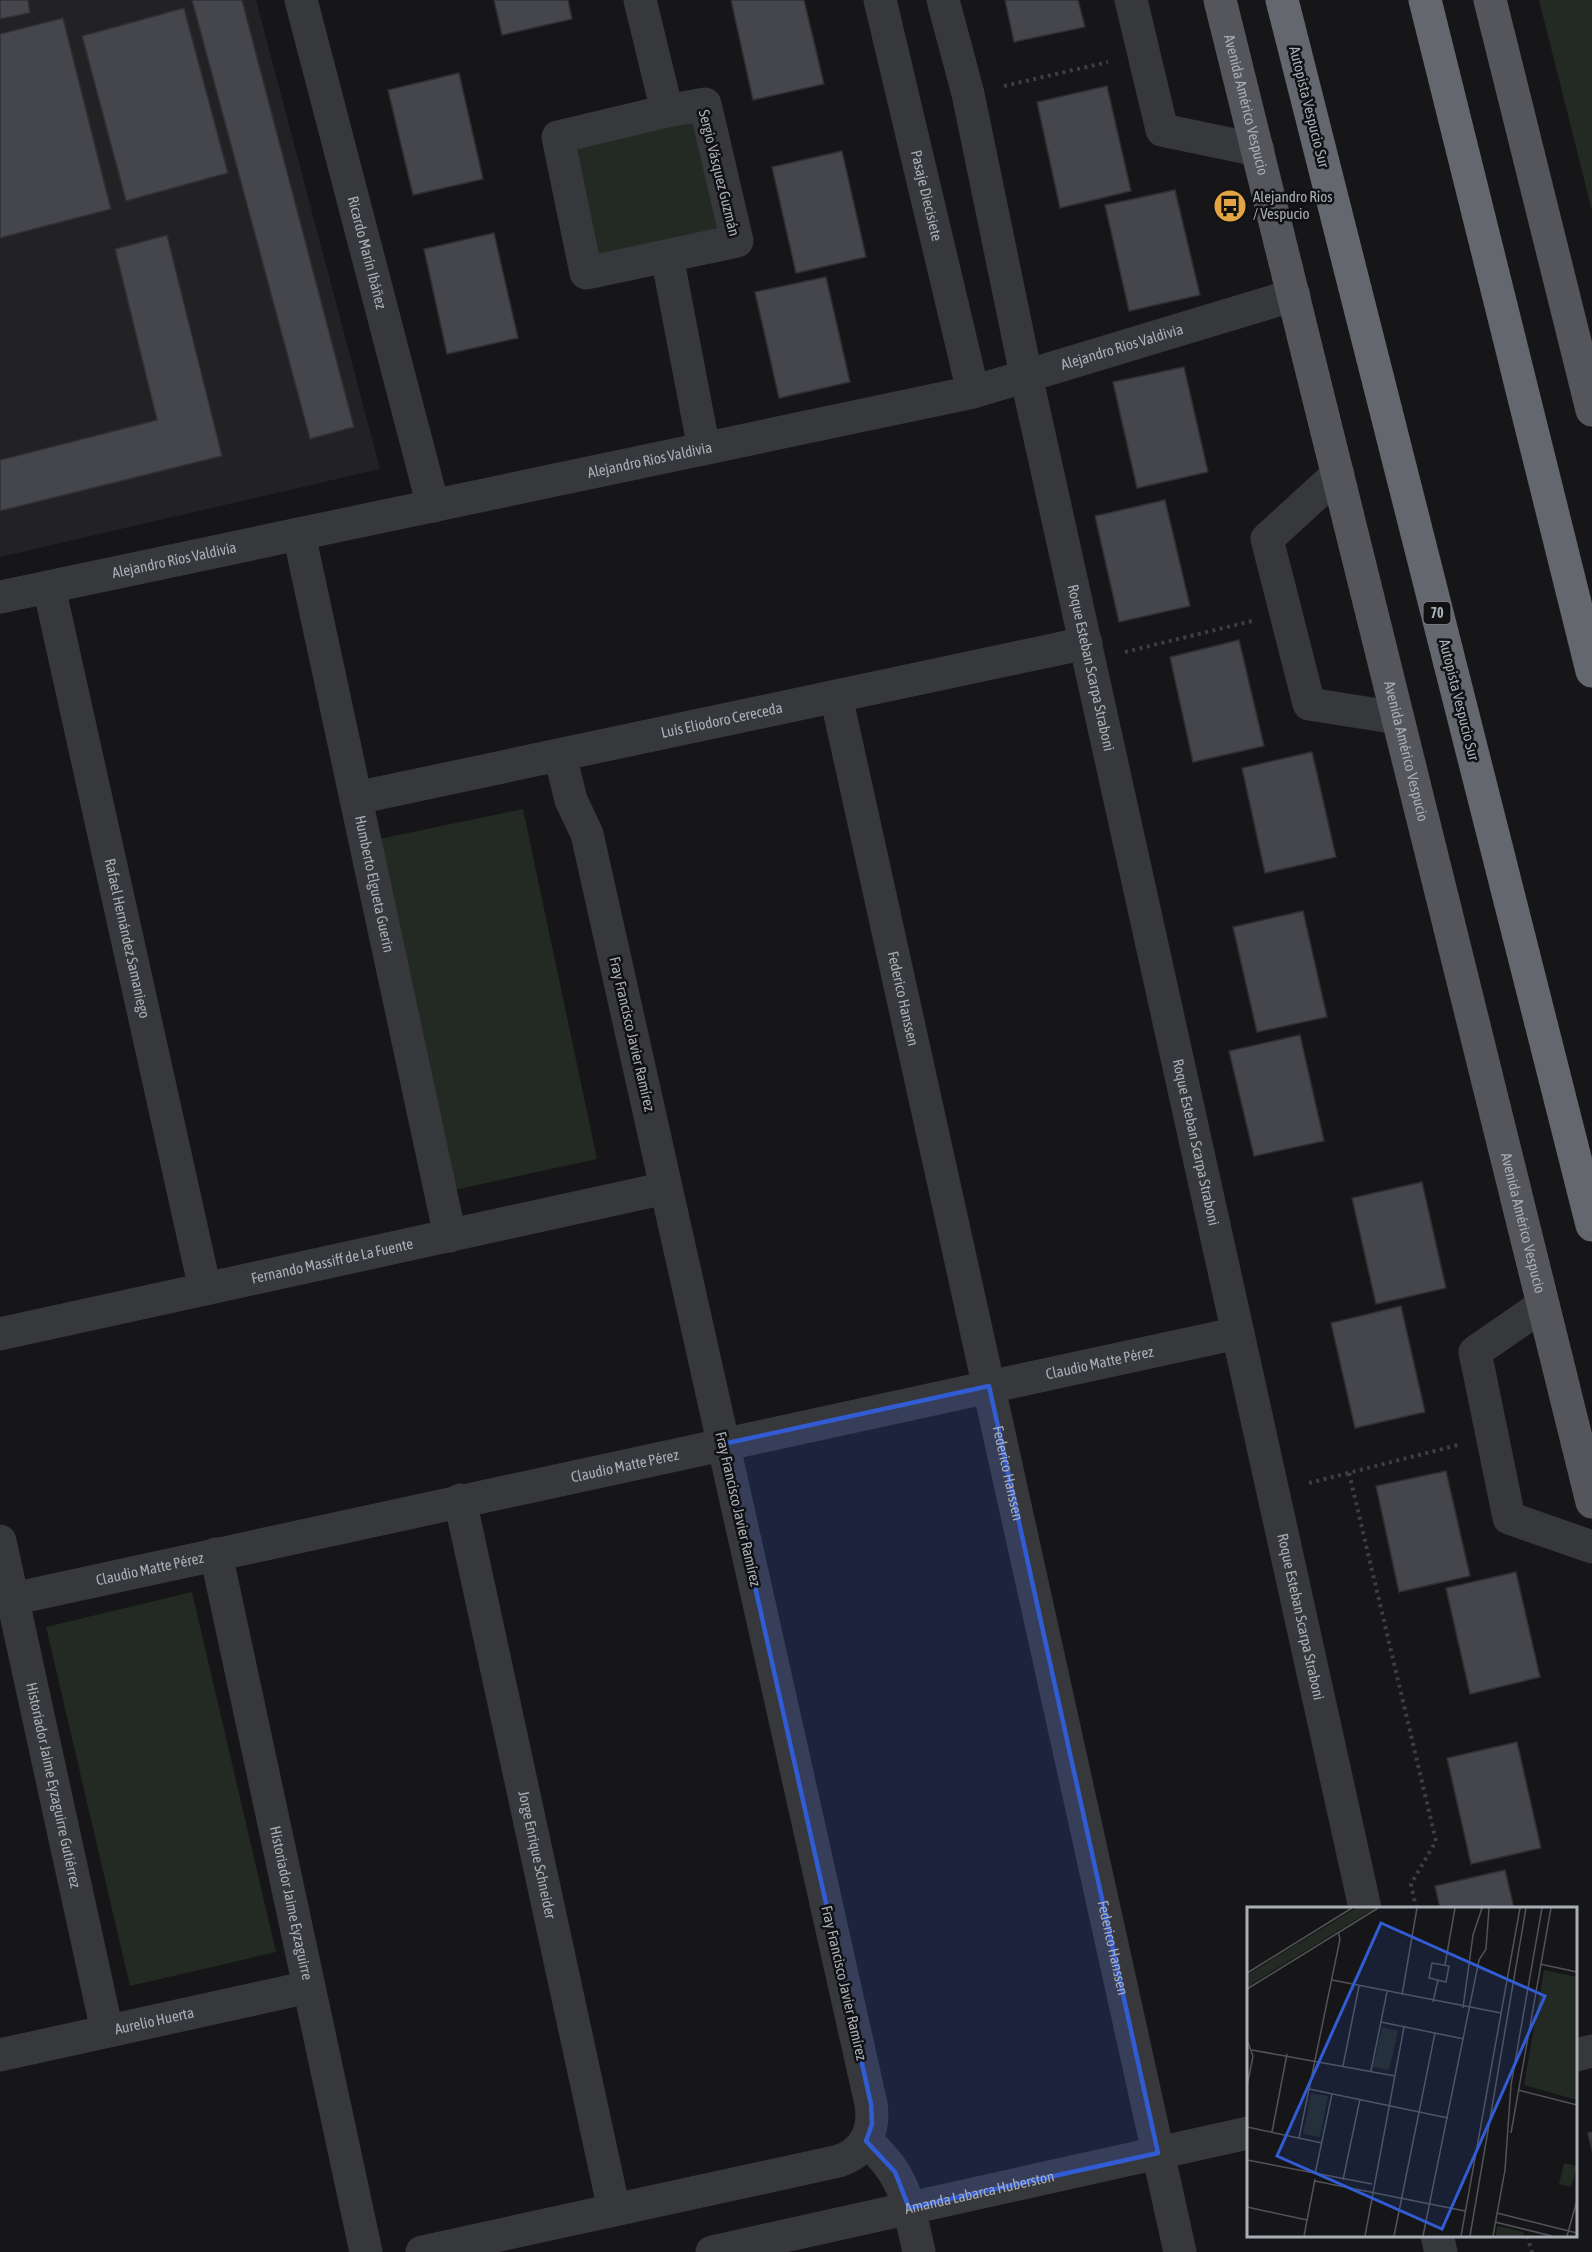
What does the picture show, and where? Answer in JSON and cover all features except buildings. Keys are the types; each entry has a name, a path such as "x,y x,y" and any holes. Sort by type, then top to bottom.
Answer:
{"highway":[{"name":"Autopista Vespucio Sur","path":"1282,0 1592,1225"},
{"path":"1425,0 1592,671"}],"main road":[{"name":"Avenida Américo Vespucio","path":"1220,0 1592,1503"},
{"path":"1490,0 1592,410"}],"street":[{"name":"Ricardo Marín Ibáñez","path":"301,0 434,506"},
{"path":"640,0 667,111"},
{"name":"Pasaje Diecisiete","path":"880,0 973,392"},
{"path":"943,0 968,94 1026,375"},
{"path":"1131,0 1162,130 1258,150"},
{"name":"Sergio Vásquez Guzmán","path":"705,104 737,241 667,256 586,273 558,137 705,104"},
{"path":"667,256 704,448"},
{"name":"Alejandro Ríos Valdivia","path":"0,597 973,392 1294,295"},
{"name":"Roque Esteban Scarpa Straboni","path":"1026,375 1365,1907"},
{"path":"1338,474 1267,539 1309,704 1398,718"},
{"name":"Humberto Elgueta Guerin","path":"299,534 450,1236"},
{"name":"Rafael Hernández Samaniego","path":"50,587 206,1289"},
{"name":"Luís Eliodoro Cereceda","path":"356,798 836,696 1087,652"},
{"name":"Federico Hanssen","path":"836,696 1180,2252"},
{"name":"Fray Francisco Javier Ramírez","path":"560,755 571,800 587,834 871,2104 873,2124 866,2141"},
{"name":"Fernando Massiff de La Fuente","path":"0,1334 666,1188"},
{"path":"1543,1305 1474,1352 1509,1518 1592,1547"},
{"name":"Claudio Matte Pérez","path":"12,1599 1238,1333"},
{"name":"Jorge Enrique Schneider","path":"460,1500 614,2210"},
{"name":"Historiador Jaime Eyzaguirre Gutiérrez","path":"0,1541 107,2031"},
{"name":"Historiador Jaime Eyzaguirre","path":"216,1554 366,2252"},
{"name":"Aurelio Huerta","path":"0,2055 309,1988"},
{"path":"1577,2055 1592,2051"},
{"name":"Amanda Labarca Huberston","path":"712,2252 1247,2133"},
{"path":"422,2252 838,2161 854,2154 866,2141 882,2155 904,2189 919,2252"},
{"path":"1437,2237 1441,2252"}],"path":[{"path":"968,94 1144,53"},
{"path":"1087,652 1286,613"},
{"path":"1273,1492 1492,1437"},
{"path":"1349,1473 1436,1841 1411,1884 1416,1907"},
{"path":"1528,2237 1532,2252"}],"highlighted area":[{"path":"989,1386 1158,2153 909,2208 895,2172 866,2141 872,2124 871,2104 723,1444"}],"shaded area":[{"path":"0,0 256,0 380,469 0,557"},
{"path":"1539,0 1592,0 1592,211"},
{"path":"702,109 731,237 592,269 562,141"},
{"path":"523,809 597,1159 454,1190 379,839"},
{"path":"192,1592 276,1952 130,1986 46,1627"}],"place":[{"name":"Alejandro Rios / Vespucio","path":"1230,206"}]}
